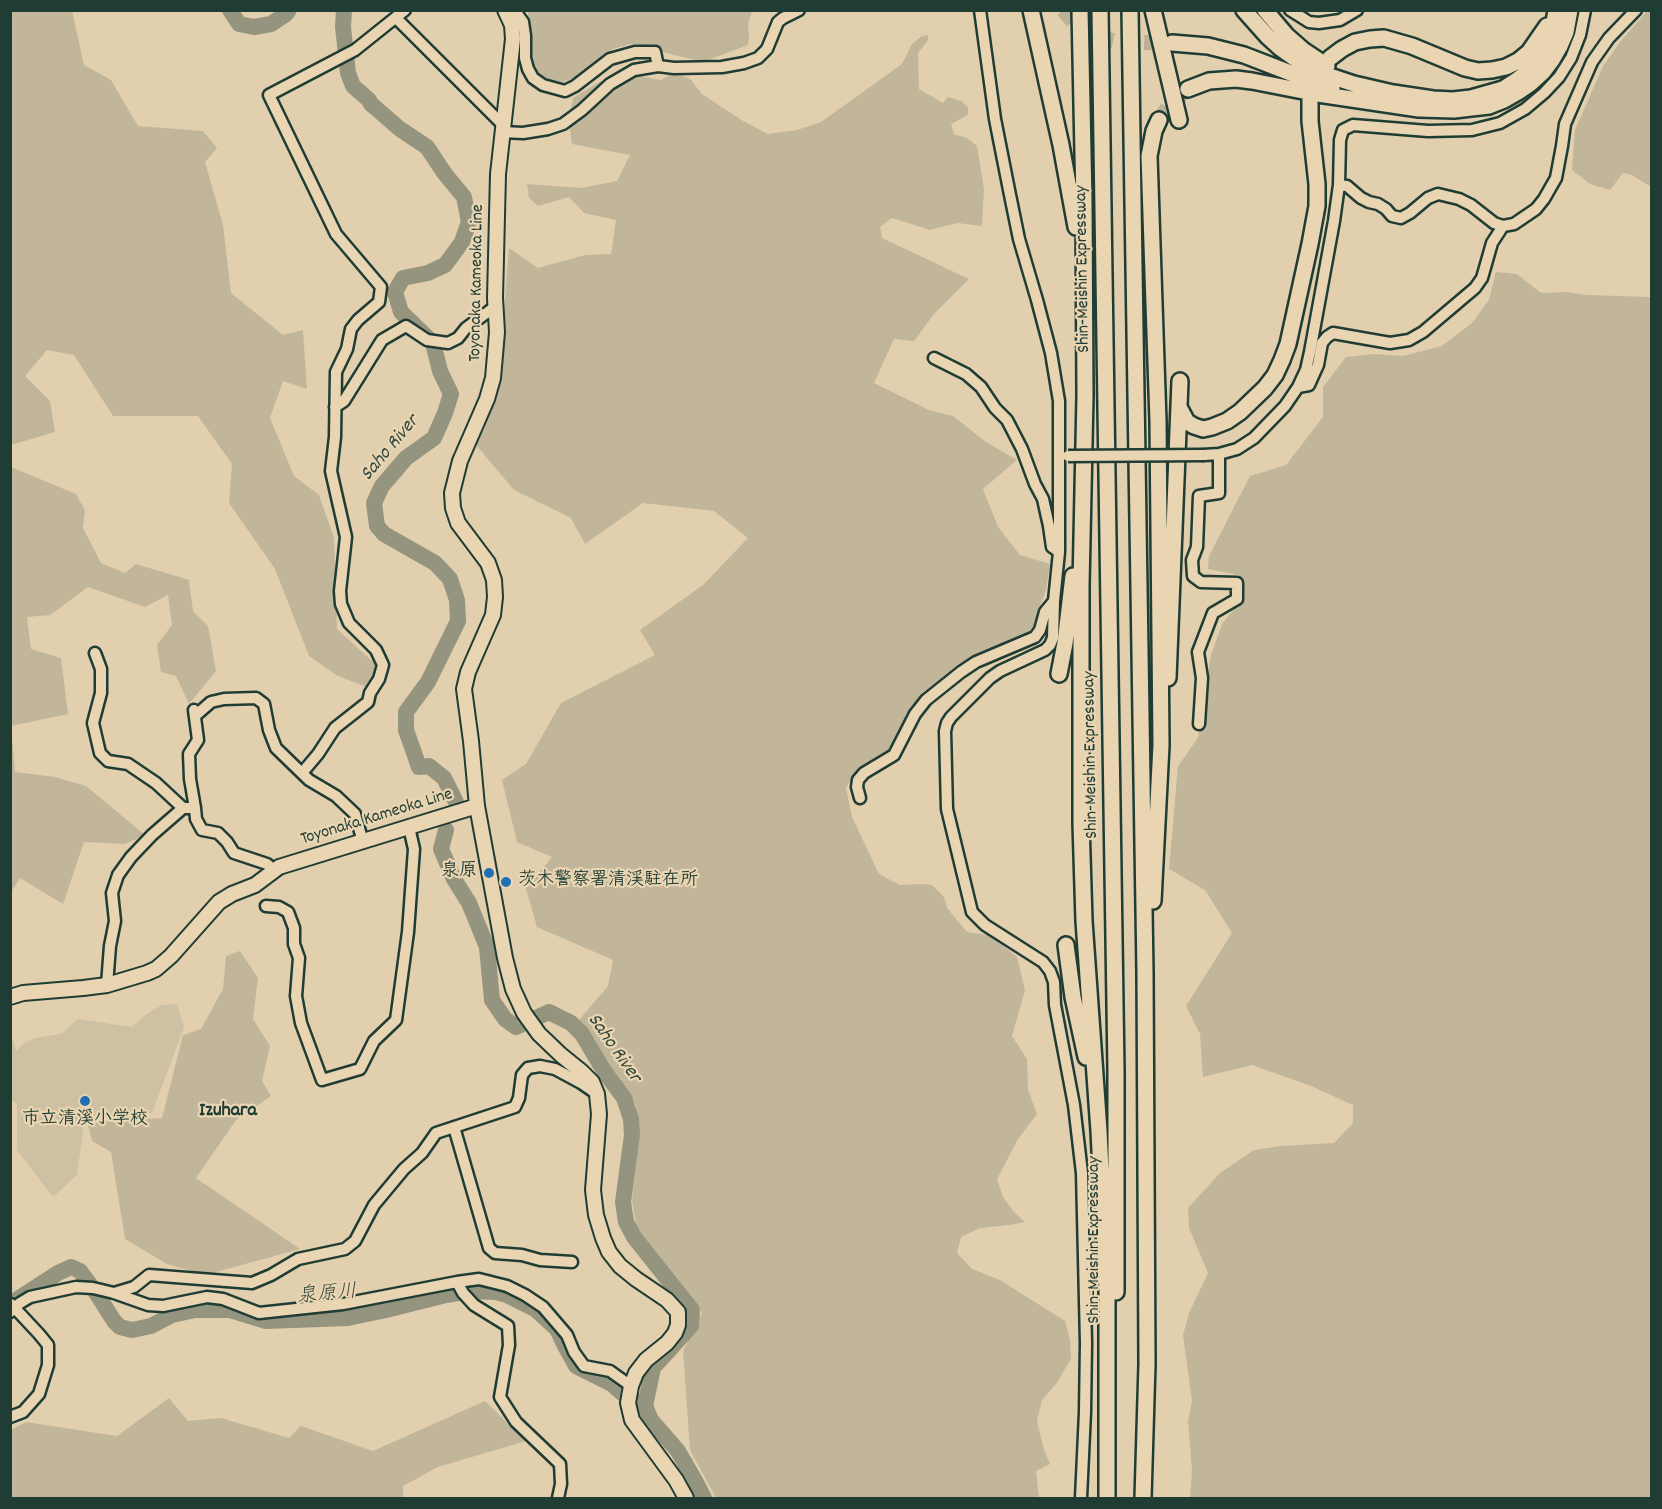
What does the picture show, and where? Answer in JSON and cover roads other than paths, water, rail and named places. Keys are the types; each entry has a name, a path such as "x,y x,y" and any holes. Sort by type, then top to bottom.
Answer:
{"highway":[{"path":"1031,10 1073,207 1084,287"},
{"path":"1080,10 1085,396 1080,823 1107,1290 1108,1498"},
{"name":"Shin-Meishin Expressway","path":"1100,10 1117,1262 1114,1414 1108,1498"},
{"path":"1130,10 1145,972 1147,1364 1143,1498"},
{"path":"1153,10 1179,120"},
{"path":"1244,10 1268,37 1294,58 1324,74 1354,84 1372,95"},
{"path":"1264,10 1287,36 1321,63 1349,78 1372,95"},
{"path":"1188,89 1209,81 1236,79 1318,94 1453,100 1471,98 1503,88 1530,70 1552,35 1555,10"},
{"path":"1330,58 1356,42 1384,38 1412,46 1465,68 1478,71 1492,70 1506,67 1529,52 1546,29 1555,10"},
{"path":"1172,43 1208,46 1244,55 1311,82 1372,95 1419,109 1473,109 1504,100 1531,83 1552,60 1566,32 1570,10"},
{"path":"1179,407 1187,422 1203,429 1227,421 1265,388 1275,375 1282,360 1288,344 1317,206 1310,99"},
{"path":"1159,120 1151,144 1149,170 1158,421 1161,745"},
{"path":"1145,972 1155,936 1153,890 1161,745 1170,662 1180,381"},
{"path":"1059,674 1065,643 1083,493"},
{"path":"1066,945 1073,997 1099,1131"}],"main road":[{"name":"Toyonaka Kameoka Line","path":"10,997 23,993 107,985 137,977 156,969 171,956 219,902 255,885 279,867 477,806 464,689 468,672 492,615 495,597 494,580 488,563 458,523 453,508 452,493 460,462 487,399 493,378 497,332 495,306 498,174 513,39 512,25 506,11"},
{"path":"477,806 505,958 513,989 534,1027 548,1044 582,1071 592,1083 597,1094 599,1114 593,1190 596,1215 603,1238 609,1252 620,1266 667,1300 678,1312 678,1326 675,1333 667,1343 646,1360 636,1373 630,1393 632,1420 676,1480 686,1498"}],"street":[{"path":"302,773 335,728 368,702 383,665 376,650 349,622 341,604 340,591 346,537 331,471 336,372 347,350 351,329 379,302 381,287 336,234 269,95 355,50 401,14 503,128 523,133 548,129 562,124 582,110 610,84 634,70 658,66 722,67 758,58 767,49 778,22 799,10"},
{"path":"980,10 995,119 1017,229 1051,352 1059,401 1063,456 1059,552 1053,638 1050,645 1045,650 990,678 947,723 945,731 947,798 950,825 972,912 985,925 1042,962 1050,971 1054,982 1055,1005 1074,1105 1082,1173 1086,1343 1081,1498"},
{"path":"1290,10 1309,22 1319,23 1340,20 1357,10"},
{"path":"1063,456 1219,454 1237,448 1254,438 1285,406 1299,387 1305,370 1334,221 1339,185 1340,140 1343,130 1353,125 1428,131 1472,130 1500,123 1525,109 1559,76 1571,58 1580,35 1585,10"},
{"path":"1339,185 1347,186 1361,198 1378,204 1392,216 1401,218 1428,198 1438,194 1459,199 1471,205 1494,223 1503,226 1514,224 1526,217 1544,199 1556,178 1565,124 1592,62 1609,38 1636,10"},
{"path":"506,11 518,15 523,22 525,58 528,69 533,78 543,86 565,91 610,59 635,52 655,52 658,66"},
{"path":"1299,387 1309,385 1318,365 1322,343 1333,333 1390,343 1409,340 1423,332 1475,288 1482,278 1492,243 1503,226"},
{"path":"336,407 344,401 382,340 405,326 427,340 448,343 458,338 466,328 495,306"},
{"path":"934,358 966,374 981,387 995,408 1007,420 1043,499 1052,548 1059,552"},
{"path":"1199,724 1202,678 1198,652 1214,614 1237,599 1237,583 1201,582 1193,576 1192,560 1197,547 1199,496 1220,493 1219,454"},
{"path":"860,798 856,788 858,780 864,773 894,755 915,714 926,700 976,662 1035,637 1040,630 1045,612 1054,601"},
{"path":"95,653 101,669 101,693 93,723 100,753 108,761 128,764 156,783 183,808"},
{"path":"275,871 267,864 234,853 218,833 202,830 196,819 189,754 198,740 195,712 211,702 224,699 256,698 264,704 269,730 276,748 309,780 336,796 355,814 363,842"},
{"path":"107,985 110,946 115,921 112,893 118,875 152,835 183,808 195,808"},
{"path":"266,906 279,907 288,912 294,928 294,944 299,958 297,996 302,1023 321,1080 360,1069 374,1041 396,1020 408,932 414,849 409,827"},
{"path":"114,1293 134,1287 149,1275 252,1283 298,1259 345,1249 355,1241 374,1205 422,1153 436,1133 515,1107 519,1098 522,1075 528,1068 540,1066 555,1069 597,1094"},
{"path":"454,1127 489,1248 495,1253 572,1262"},
{"path":"10,1417 23,1412 39,1394 48,1365 48,1345 12,1308 30,1297 76,1287 114,1293 148,1305 163,1306 207,1297 223,1299 259,1312 343,1304 479,1279 507,1286 543,1307 567,1335 574,1352 584,1366 610,1371 630,1393"},
{"path":"457,1282 474,1305 508,1326 510,1345 500,1397 516,1422 560,1464 561,1484 558,1498"}],"waterway":[{"name":"Saho River","path":"230,10 239,24 254,27 271,24 289,10"},
{"name":"Saho River","path":"344,10 343,27 348,73 353,86 400,129 427,147 464,197 469,222 462,242 445,265 428,273 403,278 395,292 401,312 433,343 440,371 451,394 434,438 406,458 382,486 374,503 377,526 384,534 435,563 450,579 457,600 458,621 428,682 406,712 406,730 419,767 429,766 444,778 456,802"},
{"name":"Saho River","path":"446,830 441,849 454,879 469,903 487,947 492,1000 505,1019 516,1027 549,1012 571,1023 582,1034 604,1071 624,1098 631,1119 632,1135 623,1202 626,1222 634,1237 692,1310 691,1326 653,1368 645,1406 651,1420 678,1451 704,1498"},
{"name":"泉原川","path":"10,1304 71,1267 80,1271 114,1321 120,1327 132,1330 151,1326 172,1315 195,1310 230,1310 266,1321 348,1318 446,1295 470,1291 496,1292 535,1309 557,1329 576,1366 612,1384 642,1405"}],"tunnel":[{"path":"1063,10 1076,25 1096,37 1120,42 1172,43"},
{"path":"1159,120 1170,104 1183,93"}],"place":[{"name":"泉原","path":"489,873"},
{"name":"茨木警察署清渓駐在所","path":"506,882"},
{"name":"市立清溪小学校","path":"85,1101"}],"district":[{"name":"Izuhara","path":"228,1112"}]}
